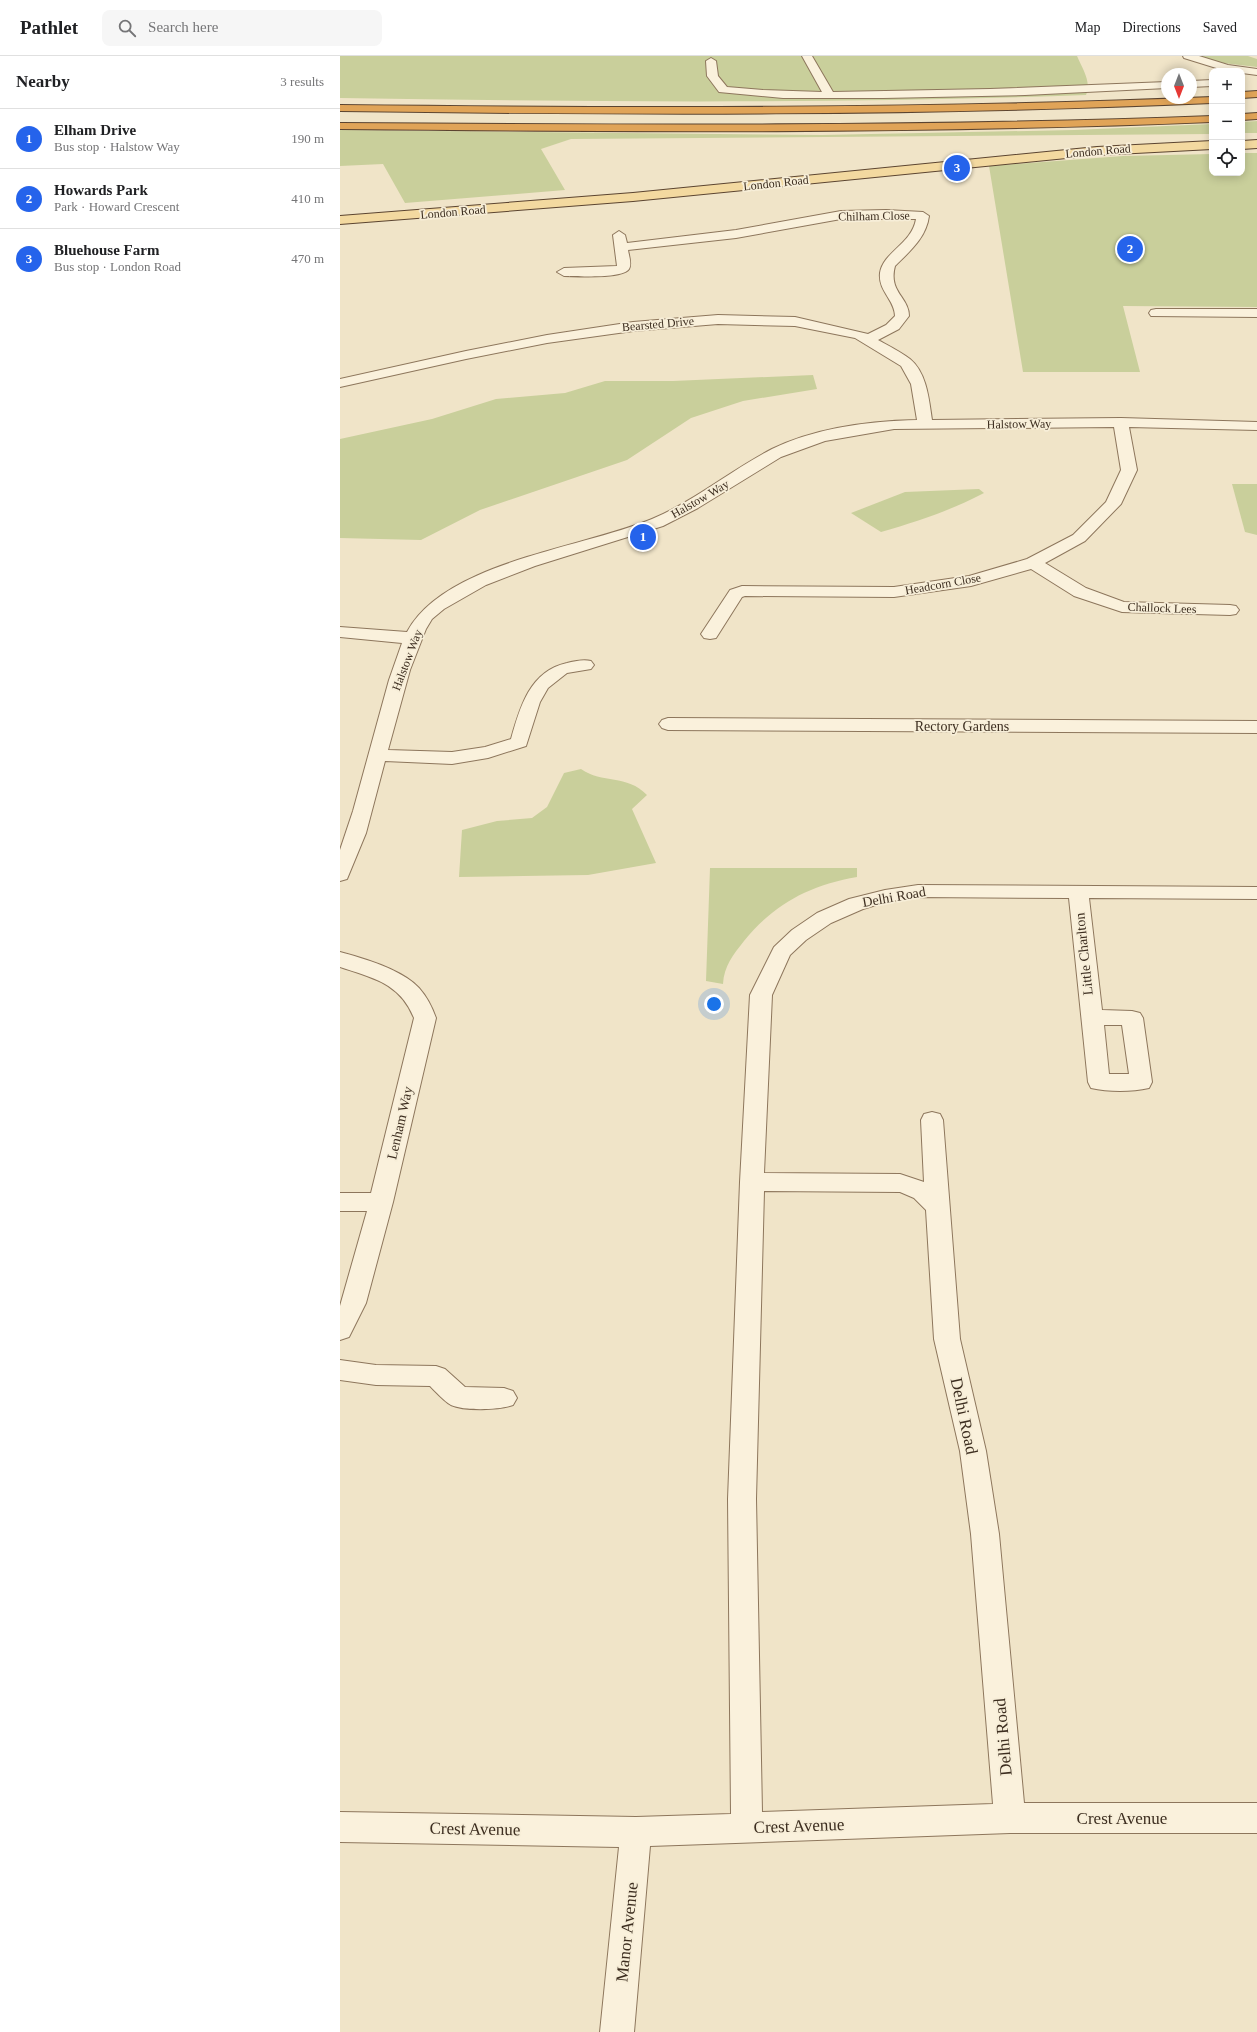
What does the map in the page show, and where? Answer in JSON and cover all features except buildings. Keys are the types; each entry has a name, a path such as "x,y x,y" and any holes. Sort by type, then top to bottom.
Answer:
{"highway":[{"path":"1245,95 1257,94"},
{"path":"1245,99 1257,98"},
{"path":"340,108 766,111 993,108 1141,104 1209,99"},
{"path":"1245,118 1257,116"},
{"path":"340,126 904,128 1209,119"}],"main road":[{"path":"1245,145 1257,144"},
{"name":"London Road","path":"340,220 633,197 1097,151 1209,146"}],"street":[{"path":"807,56 829,95"},
{"path":"1188,56 1250,74"},
{"path":"711,61 713,76 723,90 756,94 829,95 1000,93 1161,85"},
{"path":"1197,84 1209,83"},
{"path":"920,200 922,216"},
{"name":"Chilham Close","path":"564,272 616,271 623,268 624,264 620,241 647,245 729,235 841,215 886,214 922,216 922,225 917,236 889,265 887,270 886,279 889,291 901,307 902,314 896,325 869,339"},
{"path":"1156,313 1257,313"},
{"name":"Bearsted Drive","path":"340,383 563,336 658,323 716,320 782,320 818,324 869,339 898,357 907,364 916,378 922,401 925,424"},
{"name":"Halstow Way","path":"340,875 378,755 398,678 413,638 424,619 439,604 471,585 496,574 558,553 655,524 688,509 779,452 823,438 862,429 894,425 925,424 1121,422 1257,426"},
{"name":"Headcorn Close","path":"710,634 736,594 742,591 894,592 971,581 1033,563 1079,538 1114,504 1129,470 1121,422"},
{"name":"Challock Lees","path":"1033,563 1080,592 1122,607 1230,610"},
{"path":"779,591 781,572"},
{"path":"340,632 413,638"},
{"path":"378,755 452,758 488,752 519,742 531,700 544,681 559,670 585,665"},
{"name":"Rectory Gardens","path":"668,724 1257,727"},
{"name":"Delhi Road","path":"747,1828 742,1506 752,1182 761,995 781,952 799,935 824,918 856,904 912,892 1257,893"},
{"name":"Little Charlton","path":"1078,892 1091,1016"},
{"name":"Lenham Way","path":"340,959 398,982 410,990 419,1002 425,1018 381,1202 354,1303 340,1330"},
{"name":"Delhi Road","path":"932,1120 947,1339 973,1451 984,1534 1010,1818"},
{"path":"752,1182 900,1183 914,1186 926,1192 938,1208"},
{"path":"340,1202 381,1202"},
{"path":"340,1370 376,1375 436,1376 459,1397 504,1398"},
{"name":"Crest Avenue","path":"340,1827 636,1832 1010,1818 1257,1818"},
{"name":"Manor Avenue","path":"617,2032 636,1832"}],"green space":[{"path":"340,56 1077,56 1086,75 1088,90 1086,95 806,101 340,98"},
{"path":"1198,56 1248,56 1257,59 1257,67 1223,63"},
{"path":"1257,121 1257,133 1245,133 1245,122"},
{"path":"1209,124 1209,134 571,139 541,149 565,190 405,203 383,164 340,166 340,130 822,135 1074,130"},
{"path":"1245,153 1257,153 1257,307 1123,306 1140,372 1023,372 989,166 1123,156 1209,154 1209,176 1245,176"},
{"path":"813,375 817,389 743,401 691,418 627,460 480,510 421,540 340,538 340,439 432,419 496,399 565,393 605,381 673,381"},
{"path":"1232,484 1257,484 1257,535 1245,532"},
{"path":"979,489 984,493 921,520 881,532 851,513 905,492"},
{"path":"581,769 589,774 631,784 639,788 647,795 632,809 656,863 588,875 459,877 462,830 497,821 532,818 547,807 564,773"},
{"path":"710,868 857,868 857,877 824,885 809,891 794,898 768,917 744,941 733,956 727,966 723,984 706,981"}],"place":[{"name":"Bluehouse Farm","path":"957,168"},
{"name":"Howards Park","path":"1130,249"},
{"name":"Elham Drive","path":"643,537"}]}
